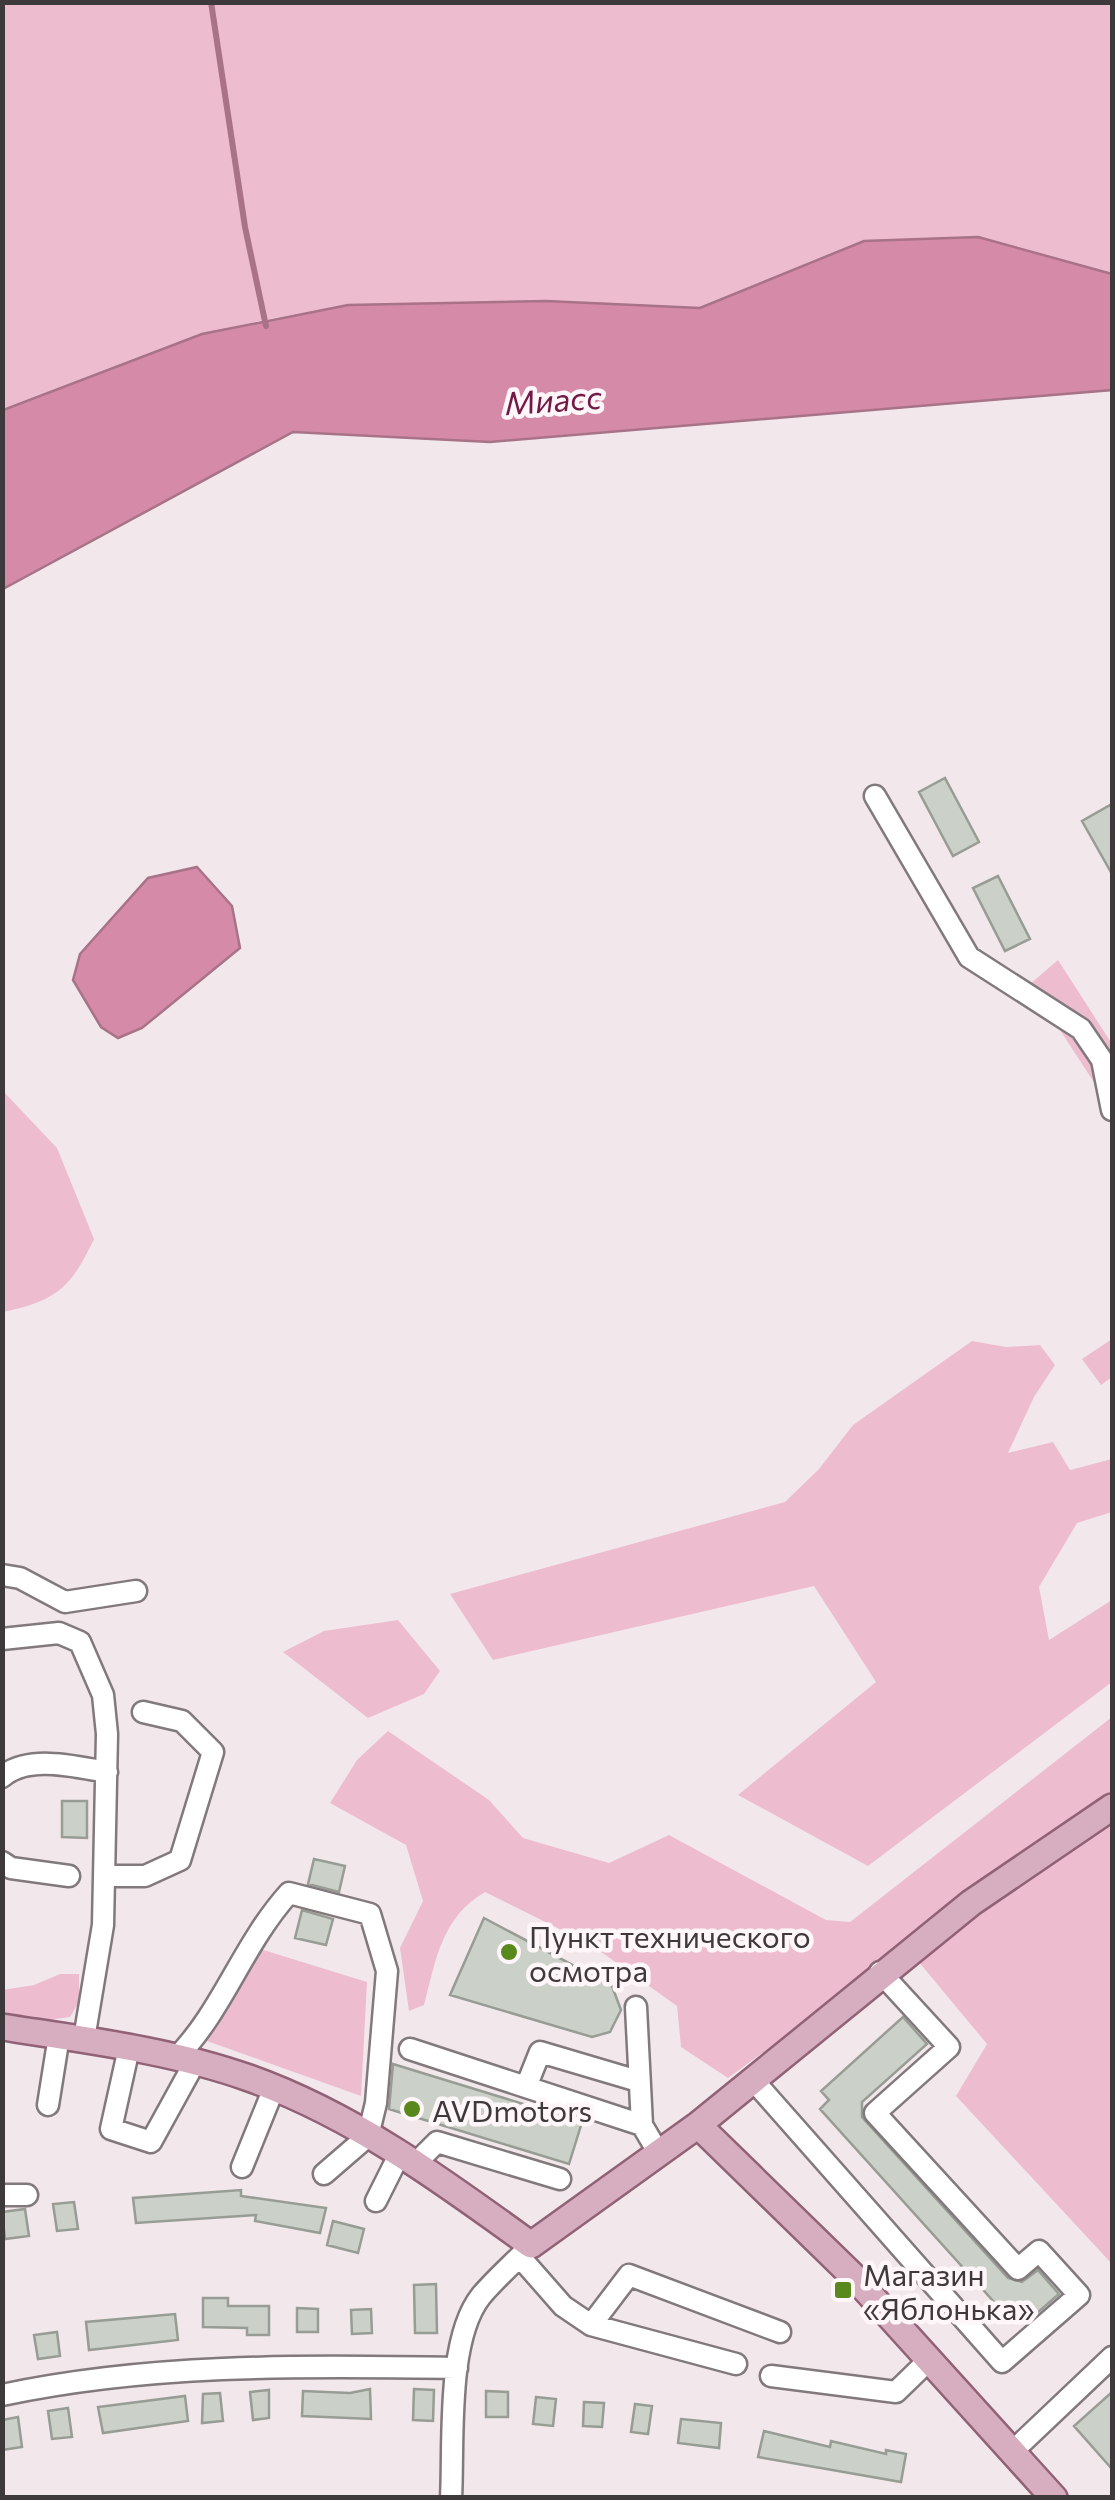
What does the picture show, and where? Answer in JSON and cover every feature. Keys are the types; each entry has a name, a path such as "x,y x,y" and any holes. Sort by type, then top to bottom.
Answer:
{"main road":[{"path":"2,2027 186,2059 274,2088 409,2158 525,2251 698,2125 880,1972 971,1903 1112,1806"},
{"path":"698,2125 826,2248 1054,2498"}],"street":[{"path":"875,796 969,957 1081,1029 1102,1060 1112,1110"},
{"path":"2,1575 20,1578 65,1602 136,1590"},
{"path":"59,1633 65,1602"},
{"path":"2,1639 59,1633 80,1642 103,1695 107,1772 103,1925 48,2105"},
{"path":"106,1876 144,1876 180,1860 214,1752 182,1721 143,1712"},
{"path":"2,1777 7,1772 46,1763 107,1772"},
{"path":"2,1862 12,1868 69,1876"},
{"path":"129,2048 111,2129 151,2142 196,2037 259,1926 289,1893 370,1914 387,1971 376,2103 368,2136 324,2174"},
{"path":"753,2080 1002,2362 1015,2351 1079,2295 1039,2252 1018,2269 875,2113 949,2047 880,1972"},
{"path":"636,2007 642,2126 658,2152"},
{"path":"410,2049 642,2126"},
{"path":"526,2088 540,2052 638,2081"},
{"path":"242,2167 274,2088"},
{"path":"376,2201 409,2158 437,2142 560,2180"},
{"path":"2,2195 27,2195"},
{"path":"452,2498 457,2368 479,2298 525,2251 562,2306 591,2325 736,2364"},
{"path":"591,2325 628,2275 780,2332"},
{"path":"1012,2451 1112,2357"},
{"path":"772,2376 882,2394 896,2392 930,2360"},
{"path":"2,2395 176,2370 272,2365 457,2368"}],"shaded area":[{"path":"3,3 1112,3 1112,274 978,237 864,241 700,308 546,301 348,305 264,320 202,334 3,410"},
{"path":"1058,960 1112,1044 1112,1110 1030,984"},
{"path":"2,1090 57,1148 94,1239 78,1270 60,1290 36,1303 3,1312"},
{"path":"1112,1339 1112,1377 1101,1385 1082,1359"},
{"path":"972,1341 1006,1347 1040,1345 1055,1365 1034,1397 1008,1453 1053,1442 1070,1470 1112,1459 1112,1512 1077,1523 1039,1587 1049,1640 1112,1600 1112,1682 868,1866 738,1795 876,1682 814,1586 493,1660 450,1594 785,1502 819,1469 853,1425"},
{"path":"398,1620 440,1671 424,1694 368,1718 283,1652 324,1631"},
{"path":"1112,1717 1112,1799 728,2078 681,2047 677,2006 590,1944 485,1892 450,1927 437,1956 424,2005 409,2011 400,1948 423,1901 406,1845 330,1803 357,1760 388,1731 489,1800 523,1838 609,1863 669,1835 826,1920 850,1922"},
{"path":"1112,1823 1112,2264 956,2096 987,2044 913,1955"},
{"path":"257,1948 367,1982 361,2096 207,2041"},
{"path":"60,1974 79,1974 79,2002 70,2017 42,2021 3,2016 2,1990 34,1985"}],"water":[{"name":"Миасс","path":"978,237 1112,274 1112,390 490,442 293,432 3,589 3,410 202,334 348,305 546,301 700,308 864,241"},
{"path":"197,867 232,906 240,948 142,1028 118,1038 101,1027 73,980 80,954 148,878"}],"building":[{"path":"945,778 979,842 953,856 919,792"},
{"path":"1112,804 1112,874 1082,821"},
{"path":"998,876 1030,939 1005,951 973,888"},
{"path":"62,1801 87,1801 87,1838 62,1837"},
{"path":"314,1859 345,1866 339,1892 308,1884"},
{"path":"302,1910 333,1919 326,1945 295,1938"},
{"name":"Пункт технического осмотра","path":"484,1918 612,1986 621,2010 610,2032 592,2037 450,1995"},
{"path":"903,2017 927,2044 862,2102 862,2117 1008,2278 1022,2282 1038,2270 1059,2294 1028,2321 1022,2314 1013,2323 820,2109 829,2100 821,2091"},
{"path":"393,2064 582,2122 569,2164 389,2109"},
{"path":"241,2190 241,2196 326,2208 320,2233 255,2221 256,2215 136,2223 133,2198"},
{"path":"74,2202 78,2229 57,2231 53,2204"},
{"path":"25,2209 29,2236 5,2239 2,2212"},
{"path":"333,2221 364,2229 358,2253 327,2245"},
{"path":"436,2284 437,2333 415,2333 414,2285"},
{"path":"203,2298 228,2298 228,2306 269,2306 269,2335 247,2335 247,2328 203,2327"},
{"path":"297,2308 318,2309 318,2332 297,2332"},
{"path":"371,2309 372,2333 352,2334 351,2310"},
{"path":"175,2314 178,2340 89,2350 86,2322"},
{"path":"57,2332 60,2356 38,2359 34,2335"},
{"path":"370,2389 371,2419 302,2416 303,2391 350,2393"},
{"path":"414,2389 434,2390 433,2421 413,2420"},
{"path":"269,2390 269,2418 253,2420 250,2392"},
{"path":"486,2391 508,2392 508,2417 486,2417"},
{"path":"1112,2392 1112,2469 1074,2426"},
{"path":"220,2393 223,2421 202,2423 203,2394"},
{"path":"185,2396 188,2421 103,2433 98,2407"},
{"path":"536,2397 556,2399 553,2426 533,2424"},
{"path":"584,2402 604,2403 602,2427 583,2426"},
{"path":"635,2404 652,2406 648,2434 631,2432"},
{"path":"68,2408 72,2437 52,2439 48,2411"},
{"path":"18,2417 22,2447 2,2450 2,2420"},
{"path":"681,2419 721,2423 719,2448 678,2443"},
{"path":"764,2431 830,2447 831,2441 886,2454 886,2450 906,2454 901,2482 758,2457"}],"waterway":[{"path":"211,2 245,227 266,326"}],"place":[{"name":"Пункт технического осмотра","path":"509,1952"},
{"name":"AVDmotors","path":"412,2109"},
{"name":"Магазин «Яблонька»","path":"843,2290"}]}
